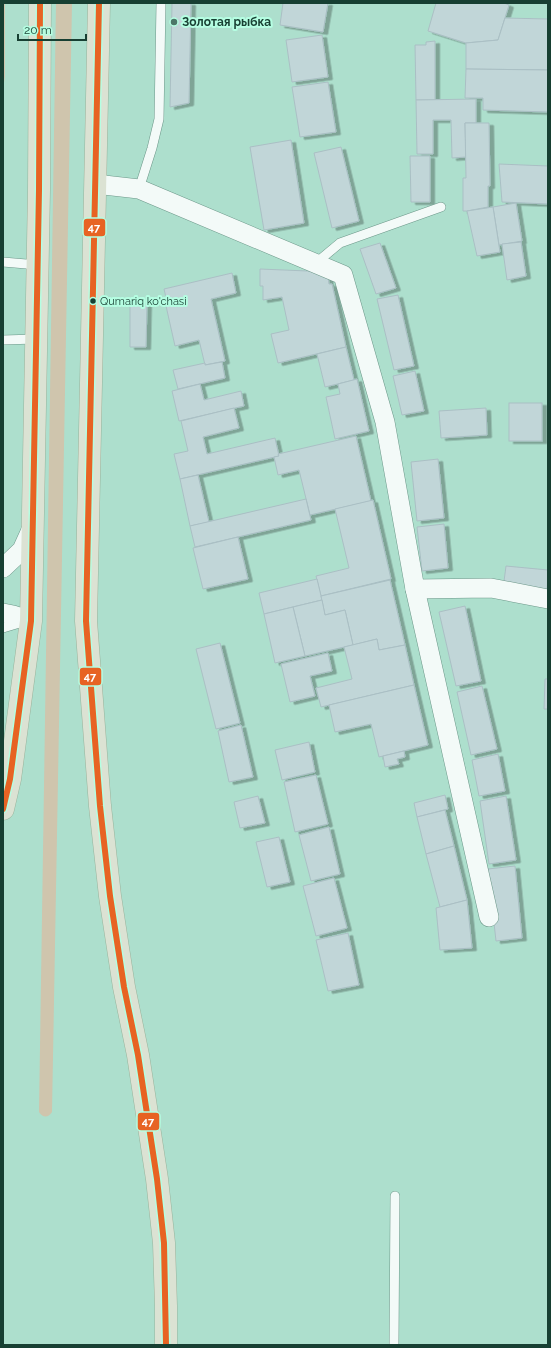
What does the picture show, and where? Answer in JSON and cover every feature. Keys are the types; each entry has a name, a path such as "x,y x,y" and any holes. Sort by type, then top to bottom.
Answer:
{"highway":[{"path":"3,809 10,779 31,621 38,265 40,3"},
{"path":"99,3 86,621 100,806 110,896 124,987 138,1055 158,1180 164,1243 166,1345"}],"street":[{"path":"95,184 139,189 343,275 385,422 415,589 489,917"},
{"path":"3,568 22,550 33,524"},
{"path":"415,589 491,588 548,599"},
{"path":"3,613 13,614 31,621"}],"lane":[{"path":"139,189 152,148 159,119 161,3"},
{"path":"316,263 340,243 441,207"},
{"path":"3,262 38,265"},
{"path":"3,340 36,339"},
{"path":"3,628 31,621"},
{"path":"394,1345 395,1196"}],"shaded area":[{"path":"3,3 5,3 5,76 3,89"},
{"path":"56,3 72,3 52,1112 46,1116 39,1112"}],"building":[{"path":"172,3 191,3 189,103 170,107"},
{"path":"283,3 328,3 323,32 280,25"},
{"path":"436,3 504,3 509,5 498,40 466,43 428,31"},
{"path":"505,18 548,19 548,70 466,69 466,43 498,40"},
{"path":"322,35 328,77 292,82 286,40"},
{"path":"435,41 435,100 416,100 415,45 426,45 426,42"},
{"path":"466,69 548,70 548,112 483,110 483,98 465,98"},
{"path":"328,82 336,132 300,137 292,87"},
{"path":"476,99 476,123 465,123 466,157 452,158 451,120 433,120 433,154 417,154 416,100"},
{"path":"465,123 489,123 490,186 488,186 488,207 463,211 463,178 466,178"},
{"path":"291,140 304,223 264,230 250,147"},
{"path":"341,147 359,221 332,228 314,153"},
{"path":"410,156 430,156 430,202 411,202"},
{"path":"499,164 548,166 548,204 502,202"},
{"path":"516,203 522,241 499,245 493,207"},
{"path":"493,207 500,252 477,256 467,211"},
{"path":"521,242 526,276 507,280 502,244"},
{"path":"380,243 396,288 376,294 360,249"},
{"path":"260,269 308,271 328,275 329,284 332,284 346,347 278,363 271,334 289,330 282,297 263,300 263,286 260,286"},
{"path":"232,273 236,293 211,299 225,361 205,365 199,340 175,346 166,306 168,306 164,289"},
{"path":"398,295 414,366 394,370 377,299"},
{"name":"Qumariq ko'chasi","path":"130,304 147,304 146,347 130,347"},
{"path":"346,347 354,380 325,387 317,354"},
{"path":"222,362 225,378 178,389 173,370 205,363 205,365"},
{"path":"415,371 424,411 402,415 393,376"},
{"path":"357,379 369,431 335,439 326,397 340,394 338,384"},
{"path":"200,384 204,400 241,391 244,406 179,421 172,391"},
{"path":"509,403 542,403 542,441 509,441"},
{"path":"234,408 239,428 203,437 207,454 275,438 279,456 180,479 174,454 188,451 181,421"},
{"path":"486,408 487,435 441,438 439,411"},
{"path":"356,436 371,501 310,515 299,470 278,475 274,457 279,456 278,454"},
{"path":"438,459 444,518 417,521 411,462"},
{"path":"198,475 209,522 190,526 180,479"},
{"path":"306,499 311,520 195,547 190,526"},
{"path":"373,500 391,579 321,596 316,576 349,568 335,509"},
{"path":"444,524 448,568 422,571 417,527"},
{"path":"238,537 248,579 203,589 193,548"},
{"path":"506,566 548,570 547,594 503,589"},
{"path":"317,579 322,600 264,614 259,593"},
{"path":"390,580 405,645 379,650 377,639 353,645 345,610 325,615 321,596"},
{"path":"322,600 325,615 345,610 353,645 305,656 293,607"},
{"path":"465,606 481,681 456,686 439,612"},
{"path":"293,607 305,656 275,663 264,614"},
{"path":"377,639 379,650 405,645 414,685 321,707 316,688 352,679 344,647"},
{"path":"220,643 240,723 216,729 196,649"},
{"path":"328,653 332,671 310,676 315,696 290,702 281,664"},
{"path":"545,679 548,679 548,709 544,709"},
{"path":"414,685 428,745 379,757 371,724 335,732 329,705"},
{"path":"482,686 497,749 471,755 457,692"},
{"path":"241,725 253,777 229,782 218,731"},
{"path":"309,742 315,772 282,780 275,750"},
{"path":"404,751 405,757 397,759 399,764 385,767 383,756"},
{"path":"498,754 505,791 479,796 472,760"},
{"path":"316,775 328,824 295,832 284,782"},
{"path":"445,795 448,809 417,817 414,803"},
{"path":"258,796 265,823 240,828 234,802"},
{"path":"506,796 516,860 489,864 480,801"},
{"path":"445,810 454,846 426,854 417,817"},
{"path":"329,827 340,874 311,881 299,835"},
{"path":"279,837 290,882 267,887 256,842"},
{"path":"454,846 467,900 440,907 426,854"},
{"path":"515,866 522,938 496,941 488,869"},
{"path":"334,878 347,928 316,936 303,886"},
{"path":"467,900 472,948 440,950 436,908"},
{"path":"348,933 359,985 328,991 316,940"}],"transit line":[{"name":"47","path":"3,809 10,779 31,621 39,190 40,3"},
{"name":"47","path":"99,3 86,621 100,806 110,896 124,987 138,1055 157,1179 164,1243 166,1345"}],"place":[{"name":"Золотая рыбка","path":"174,22"},
{"name":"Qumariq ko'chasi","path":"93,301"}]}
